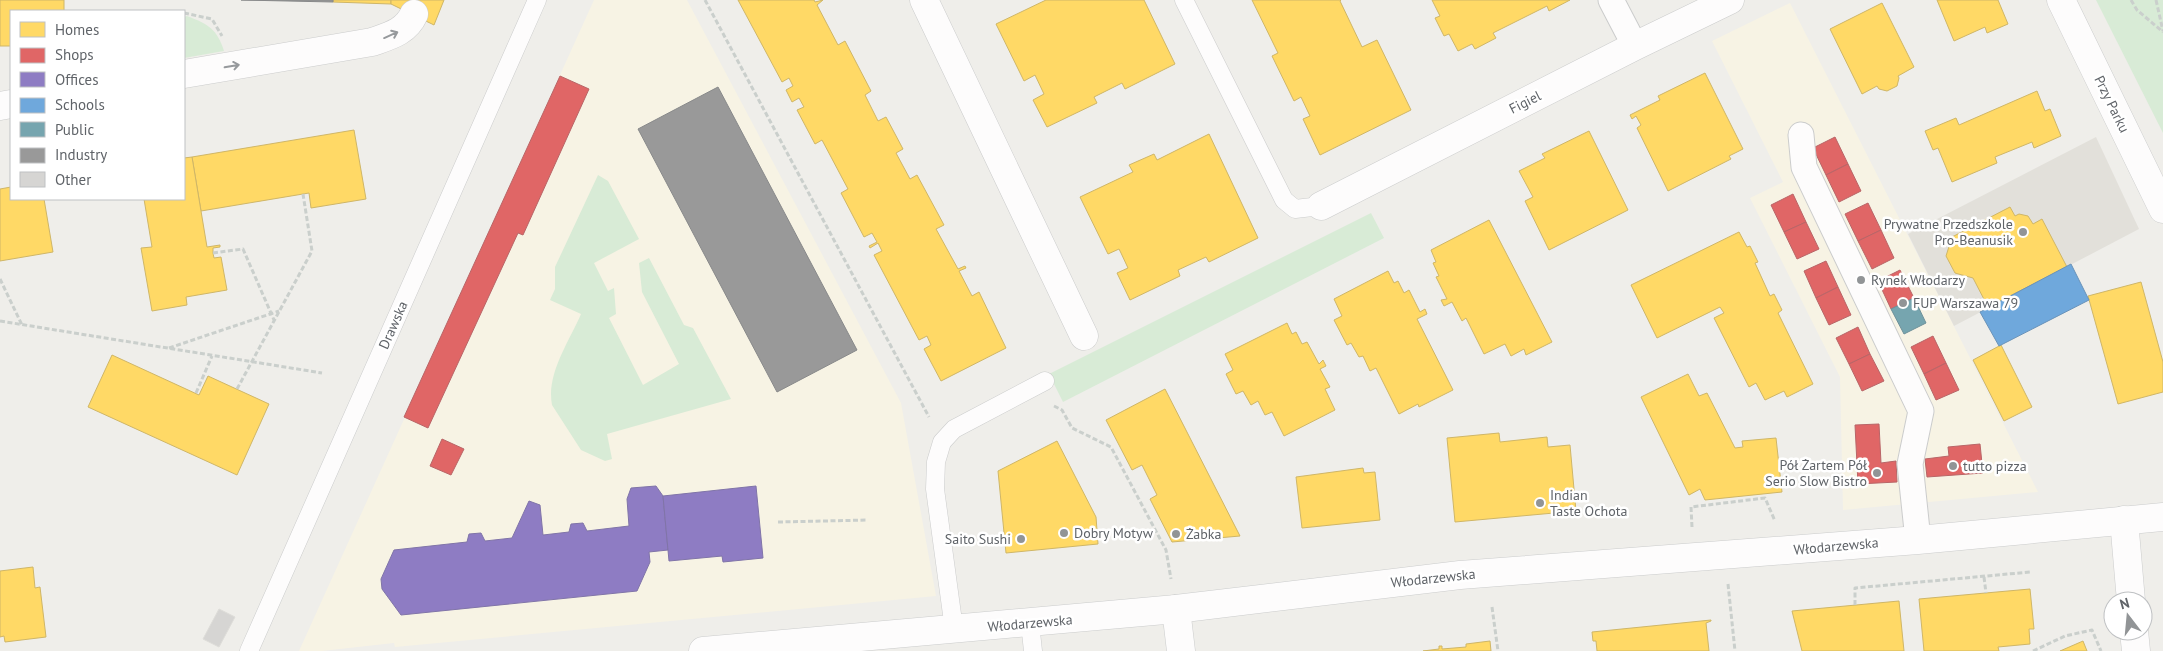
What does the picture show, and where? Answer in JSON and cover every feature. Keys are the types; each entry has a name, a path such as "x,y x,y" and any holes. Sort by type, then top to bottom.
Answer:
{"street":[{"path":"924,0 1084,336"},
{"path":"1611,0 1635,46"},
{"name":"Figiel","path":"1321,206 1635,46 1730,0"},
{"name":"Przy Parku","path":"2061,0 2163,209"},
{"path":"185,74 372,42 393,35 409,25 414,14"},
{"path":"1801,136 1804,167 1921,411 1910,464 1918,540"},
{"name":"Włodarzewska","path":"703,651 1176,609 1363,585 1460,575 1918,540 2163,517"},
{"path":"2124,520 2130,591"},
{"path":"1176,609 1181,651"}],"lane":[{"name":"Drawska","path":"250,651 537,0"},
{"path":"1184,0 1284,200 1295,209 1321,206"},
{"path":"954,629 935,489 936,462 942,442 954,429 1045,381"},
{"path":"1030,623 1033,651"}],"path":[{"path":"705,0 917,395"},
{"path":"2131,0 2137,10 2163,32"},
{"path":"2156,0 2163,32"},
{"path":"185,13 212,20 228,44"},
{"path":"237,389 312,251 303,194"},
{"path":"213,253 243,250 274,321"},
{"path":"0,278 22,325"},
{"path":"168,348 279,311"},
{"path":"0,321 322,373"},
{"path":"196,393 212,356"},
{"path":"1054,406 1062,410 1072,428 1111,447 1166,550 1171,579"},
{"path":"1693,530 1691,507 1764,496 1775,522"},
{"path":"778,522 868,520"},
{"path":"1855,605 1855,588 2030,572"},
{"path":"1727,575 1735,651"},
{"path":"1984,577 1986,593"},
{"path":"1492,607 1498,651"},
{"path":"2033,651 2065,636 2092,630 2100,651"}],"shaded area":[{"path":"594,0 687,0 901,403 936,596 395,647 394,643 322,651 299,651"},
{"name":"Rynek Włodarzy","path":"1790,3 2038,492 1843,510 1840,377 1750,198 1783,182 1712,41"},
{"name":"Prywatne Przedszkole Pro-Beanusik","path":"2096,137 2139,229 1954,326 1908,234"}],"green space":[{"path":"2096,0 2163,0 2163,133"},
{"path":"185,17 201,22 211,28 218,37 224,51 185,58"},
{"path":"598,175 608,181 639,239 594,263 608,291 614,288 616,314 609,318 643,385 679,364 642,292 639,263 649,258 684,325 693,328 731,399 607,434 612,459 605,461 581,450 552,405 551,393 555,370 581,314 550,300 555,289 555,267"},
{"path":"1371,213 1384,238 1063,402 1049,374"}],"building: Homes":[{"path":"0,0 64,0 64,10 10,10 10,46 0,46"},
{"path":"333,0 391,0 391,4 333,2"},
{"path":"391,0 444,0 434,25 391,4"},
{"path":"738,0 814,0 815,2 823,0 817,5 838,45 845,41 871,91 865,95 878,121 886,117 903,149 896,153 910,179 917,175 944,225 936,229 958,269 965,266 966,268 959,271 972,296 979,292 1006,348 941,381 924,349 931,345 927,336 919,340 874,255 882,251 878,243 870,248 869,246 877,242 872,233 864,237 841,193 848,189 822,140 815,144 797,110 804,107 799,98 792,102 786,90 793,86 789,78 782,82"},
{"path":"1046,0 1144,0 1175,64 1125,89 1122,83 1094,97 1097,103 1047,127 1033,100 1044,94 1035,75 1024,81 996,24"},
{"path":"1252,0 1341,0 1362,47 1377,40 1411,110 1320,155 1303,119 1310,116 1301,97 1294,101 1272,56 1278,53"},
{"path":"1432,0 1570,0 1549,11 1547,6 1493,33 1496,38 1475,49 1472,44 1458,51 1449,34 1444,36 1435,18 1440,16"},
{"path":"1937,0 1998,0 2008,24 1987,33 1985,27 1954,41"},
{"path":"1882,3 1914,67 1898,76 1897,86 1887,91 1879,89 1877,86 1862,94 1830,29"},
{"path":"1705,73 1743,149 1729,156 1731,159 1668,191 1637,128 1641,125 1636,116 1632,119 1630,115 1660,100 1658,96"},
{"path":"2037,91 2045,111 2050,109 2061,136 2034,148 2032,142 1995,157 1997,163 1952,182 1938,148 1933,150 1925,131 1956,118 1959,125"},
{"path":"354,130 366,199 311,208 309,193 201,211 192,157"},
{"path":"1589,131 1628,210 1549,250 1525,201 1533,197 1519,171 1545,158 1542,154"},
{"path":"1209,134 1258,238 1209,262 1206,257 1178,270 1180,276 1130,300 1117,273 1128,268 1121,253 1119,249 1108,254 1080,197 1133,172 1129,165 1154,154 1157,160"},
{"path":"192,157 207,247 220,245 220,247 213,248 213,253 214,258 221,257 227,290 186,297 187,305 152,311 141,248 152,247 144,200 185,200 185,158"},
{"path":"10,187 10,200 44,200 53,252 0,261 0,189"},
{"path":"2010,207 2015,216 2019,214 2028,216 2033,224 2042,219 2067,267 1988,307 1973,278 1955,273 1946,256 1952,237"},
{"path":"1489,220 1552,342 1526,355 1524,349 1511,356 1505,344 1484,354 1466,318 1462,321 1452,302 1444,306 1441,300 1447,299 1436,277 1439,276 1433,263 1436,262 1431,250"},
{"path":"1739,232 1747,247 1750,246 1758,262 1755,263 1770,296 1774,294 1782,310 1778,313 1813,384 1787,397 1784,391 1765,400 1756,383 1749,387 1714,318 1724,313 1720,307 1657,338 1631,285"},
{"path":"1388,271 1394,283 1398,281 1404,293 1409,290 1420,312 1425,309 1427,314 1417,319 1453,390 1419,407 1418,404 1399,414 1376,368 1370,371 1363,356 1359,357 1351,343 1347,345 1334,320 1342,316 1334,299"},
{"path":"2141,282 2163,362 2163,392 2118,404 2088,296"},
{"path":"1287,323 1292,334 1296,332 1302,344 1307,342 1319,364 1323,360 1326,366 1320,369 1330,387 1325,389 1335,410 1284,436 1272,412 1265,415 1258,401 1251,405 1243,391 1236,394 1226,374 1233,370 1225,354"},
{"path":"2001,345 2032,407 2004,421 1973,360"},
{"path":"112,355 199,395 208,376 269,404 237,475 88,407"},
{"path":"1688,374 1699,396 1707,393 1735,448 1743,447 1742,441 1776,438 1782,492 1705,500 1700,489 1689,495 1641,397"},
{"path":"1165,389 1240,536 1172,542 1150,499 1157,495 1142,465 1132,470 1106,420"},
{"path":"1499,433 1500,442 1547,437 1548,447 1570,445 1576,511 1455,522 1447,438"},
{"path":"1057,441 1096,517 1098,544 1006,553 998,471"},
{"path":"1363,468 1364,473 1375,472 1380,520 1302,528 1296,477"},
{"path":"33,567 35,588 40,587 46,637 5,642 4,636 0,637 0,571"},
{"path":"2030,589 2034,629 2029,629 2030,644 1998,647 1999,651 1924,651 1919,599"},
{"path":"1899,601 1904,651 1802,651 1792,611"},
{"path":"1711,620 1706,623 1709,651 1597,651 1596,641 1593,641 1592,632"},
{"path":"1490,641 1491,651 1423,651 1439,649 1439,646 1442,646 1442,649 1466,647 1466,644"},
{"path":"2083,641 2087,651 2060,651"}],"building: Shops":[{"path":"560,76 589,89 523,235 518,233 428,428 404,417"},
{"path":"1835,137 1848,164 1826,175 1813,148"},
{"path":"1848,164 1861,191 1839,202 1826,175"},
{"path":"1793,194 1806,222 1784,232 1771,205"},
{"path":"1868,203 1881,230 1858,241 1845,214"},
{"path":"1806,222 1819,249 1797,259 1784,232"},
{"path":"1881,230 1894,258 1872,269 1858,241"},
{"path":"1826,261 1838,287 1816,298 1804,271"},
{"path":"1900,270 1914,298 1891,309 1878,281"},
{"path":"1838,287 1851,315 1829,325 1816,298"},
{"path":"1858,327 1870,354 1849,364 1836,338"},
{"path":"1933,336 1946,363 1924,374 1911,347"},
{"path":"1870,354 1884,381 1862,391 1849,364"},
{"path":"1946,363 1959,390 1936,400 1924,374"},
{"path":"1879,424 1881,463 1896,461 1897,482 1858,484 1855,425"},
{"path":"442,439 464,449 451,475 430,466"},
{"path":"1980,444 1983,473 1927,477 1925,459 1949,456 1948,447"}],"building: Offices":[{"path":"656,486 663,496 668,550 649,552 650,562 637,591 401,615 382,589 381,579 394,550 467,542 469,534 481,533 485,541 512,538 529,501 540,505 543,535 569,532 571,524 583,523 587,531 629,526 627,499 631,488"},
{"path":"756,486 763,558 723,562 722,556 669,561 663,496"}],"building: Schools":[{"path":"2071,264 2089,300 1999,346 1980,312"}],"building: Public":[{"path":"1914,298 1926,323 1904,334 1891,309"}],"building: Industry":[{"path":"241,0 333,0 333,2"},
{"path":"718,87 857,350 777,392 638,129"}],"building: Other":[{"path":"219,609 235,617 219,647 203,639"}],"place":[{"name":"Prywatne Przedszkole Pro-Beanusik","path":"2023,232"},
{"name":"Rynek Włodarzy","path":"1861,280"},
{"name":"FUP Warszawa 79","path":"1903,303"},
{"name":"tutto pizza","path":"1953,466"},
{"name":"Pół Żartem Pół Serio Slow Bistro","path":"1877,473"},
{"name":"Indian Taste Ochota","path":"1540,503"},
{"name":"Dobry Motyw","path":"1064,533"},
{"name":"Żabka","path":"1176,534"},
{"name":"Saito Sushi","path":"1021,539"}]}
